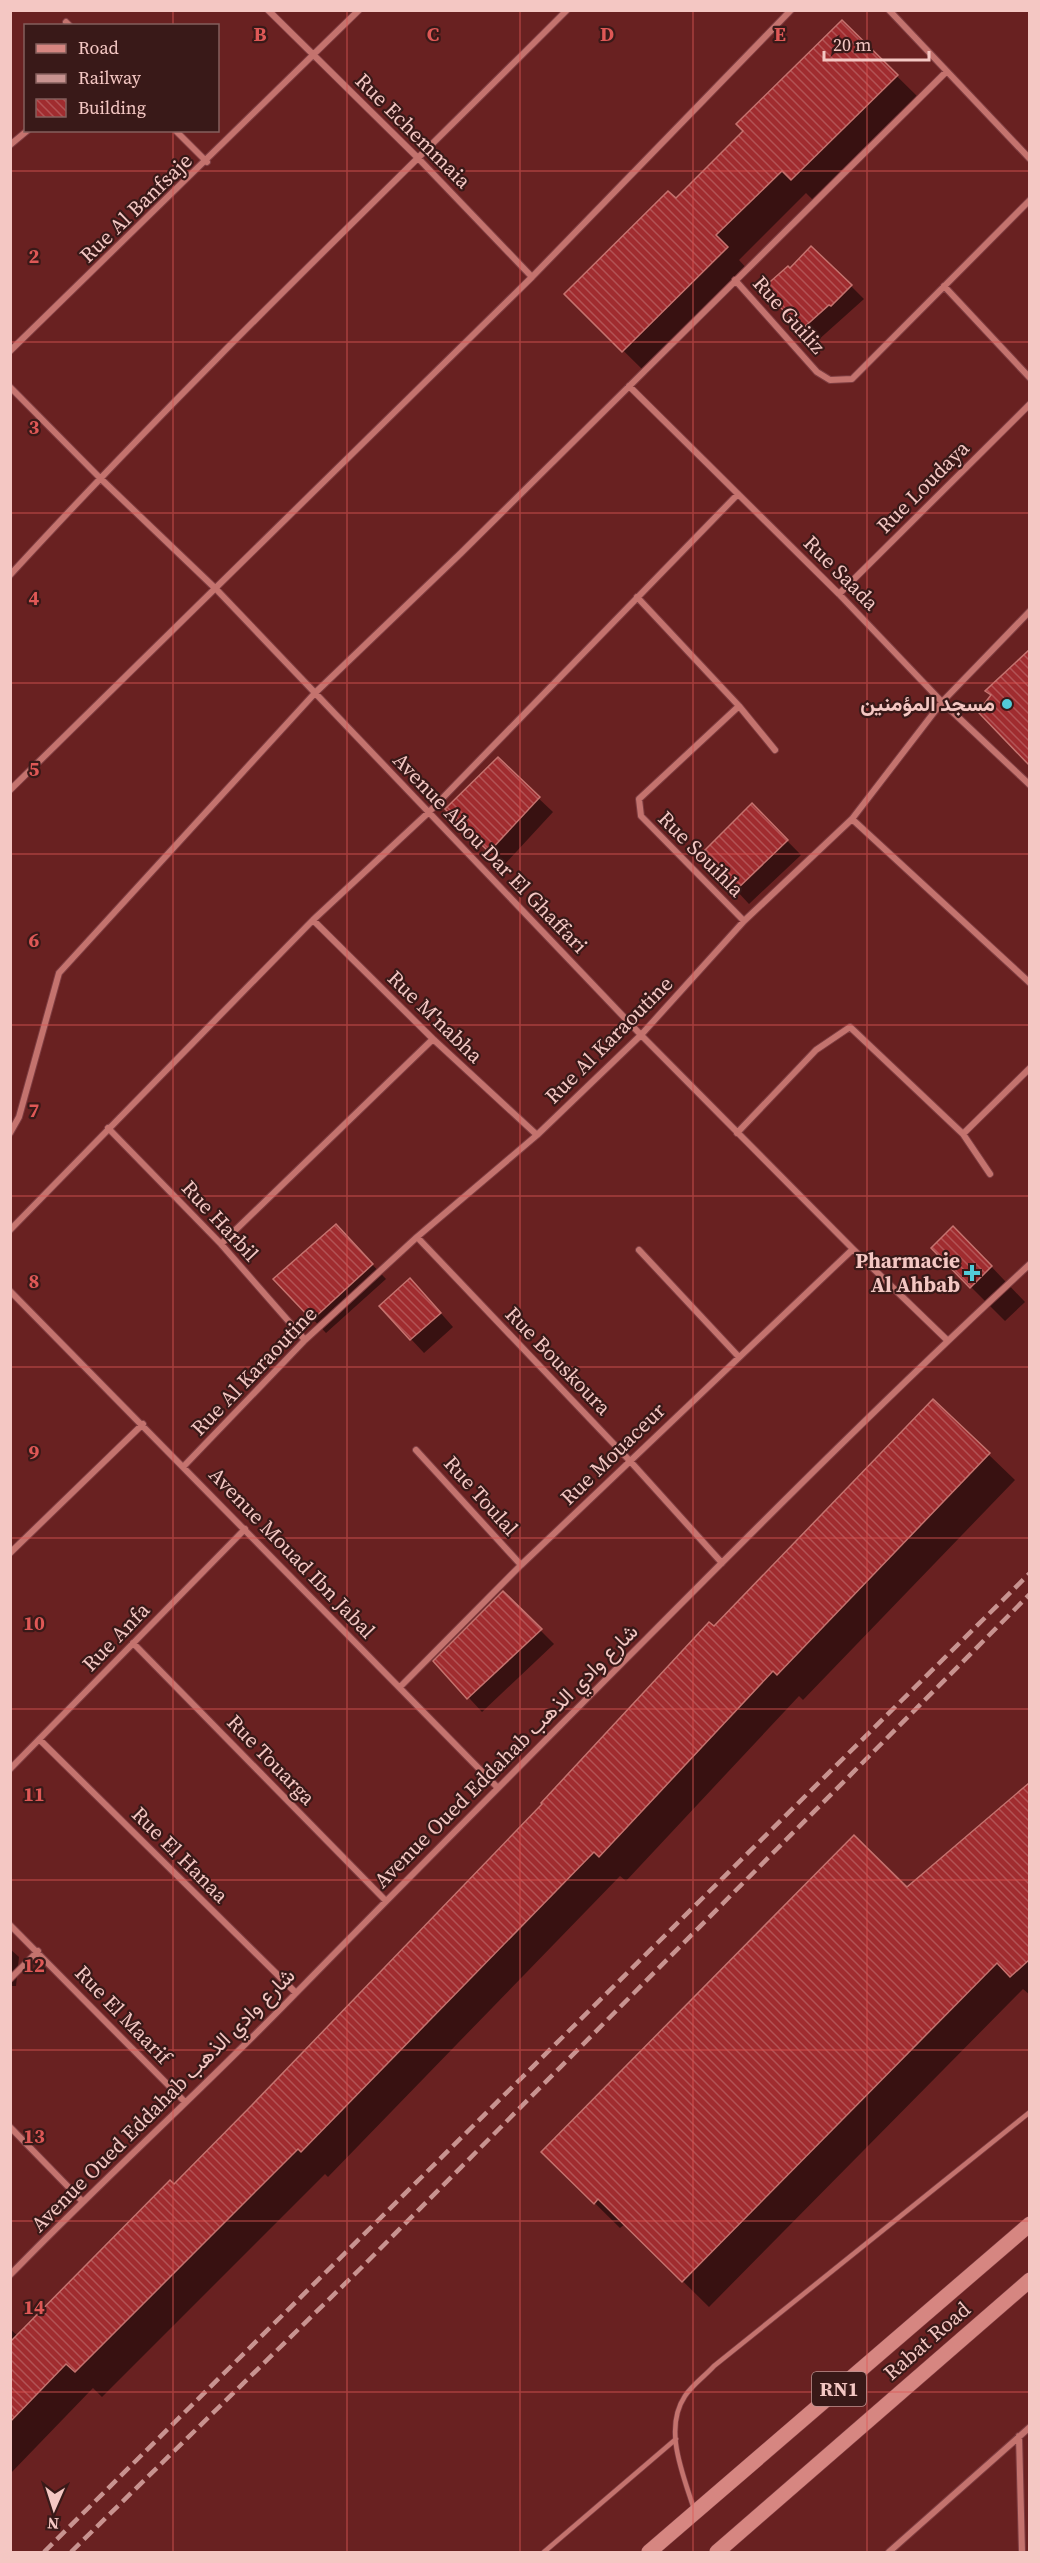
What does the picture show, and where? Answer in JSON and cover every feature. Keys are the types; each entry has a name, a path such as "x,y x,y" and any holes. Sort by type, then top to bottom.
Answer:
{"main road":[{"name":"RN1","path":"648,2553 1029,2224"},
{"name":"Rabat Road","path":"717,2553 1029,2280"}],"street":[{"name":"Rue Echemmaia","path":"268,10 418,158 532,277"},
{"name":"Rue Al Banfsaje","path":"10,351 207,162 359,10"},
{"path":"10,575 100,478 268,306 567,10"},
{"path":"10,790 217,590 532,277 791,10"},
{"path":"889,10 945,73 1029,159"},
{"path":"10,1132 19,1117 59,973 315,693 945,73"},
{"path":"10,145 26,132"},
{"path":"177,132 207,162"},
{"path":"1029,200 944,286 1029,378"},
{"name":"Rue Guiliz","path":"735,280 817,372 830,380 852,379 944,286"},
{"name":"Rue Saada","path":"628,386 839,594 942,702 1029,784"},
{"name":"Avenue Abou Dar El Ghaffari","path":"10,387 100,478 217,590 641,1035 853,1249 947,1340"},
{"name":"Rue Loudaya","path":"839,594 1029,404"},
{"path":"10,1230 313,920 429,812 738,495"},
{"path":"637,597 739,706 775,750"},
{"name":"Rue Al Karaoutine","path":"184,1466 305,1340 417,1237 537,1135 641,1035 744,921 852,819 942,702 1029,611"},
{"name":"Rue Souihla","path":"739,706 639,799 641,816 744,921"},
{"path":"852,819 1029,984"},
{"name":"Rue M'nabha","path":"313,920 433,1039 537,1135"},
{"path":"737,1133 816,1050 850,1027 963,1134 990,1174"},
{"path":"221,1244 433,1039"},
{"path":"963,1134 1029,1068"},
{"name":"Rue Harbil","path":"108,1128 221,1244 305,1340"},
{"name":"Rue Bouskoura","path":"417,1237 630,1461 722,1563"},
{"name":"Rue Mouaceur","path":"400,1687 521,1565 853,1249"},
{"path":"639,1250 738,1356"},
{"name":"Avenue Oued Eddahab شارع وادي الذهب","path":"10,2275 82,2201 296,1993 385,1900 722,1563 947,1340 1029,1264"},
{"name":"Avenue Mouad Ibn Jabal","path":"10,1291 498,1788"},
{"path":"10,1553 143,1424"},
{"name":"Rue Toulal","path":"416,1450 521,1565"},
{"name":"Rue Anfa","path":"10,1769 245,1529"},
{"name":"Rue Touarga","path":"133,1643 385,1900"},
{"name":"Rue El Hanaa","path":"40,1740 296,1993"},
{"name":"Rue El Maarif","path":"10,1925 185,2102"},
{"path":"10,1979 38,1951"},
{"path":"10,2127 82,2201"},
{"path":"889,2553 1029,2427"},
{"path":"1019,2436 1022,2553"}],"lane":[{"path":"695,2513 676,2439 674,2418 685,2395 714,2366 1029,2112"},
{"path":"544,2553 676,2439"}],"building":[{"path":"842,20 898,75 791,180 782,171 716,235 728,247 622,352 564,294 668,191 676,198 743,131 736,124"},
{"path":"811,246 852,285 831,306 829,305 801,330 763,288 788,266 790,268"},
{"name":"مسجد المؤمنين","path":"1029,650 1029,765 978,712 991,695 985,691"},
{"path":"498,757 540,797 489,852 445,809"},
{"path":"752,803 788,840 735,891 700,855"},
{"path":"336,1224 373,1264 312,1320 273,1279"},
{"path":"953,1226 992,1266 970,1288 931,1248"},
{"path":"410,1278 441,1313 410,1340 379,1306"},
{"path":"933,1399 990,1453 777,1675 773,1671 599,1857 594,1852 301,2152 298,2149 75,2372 66,2364 10,2422 10,2342 170,2180 174,2184 252,2105 542,1804 709,1622 714,1626"},
{"path":"503,1591 542,1629 467,1699 433,1661"},
{"path":"1029,1783 1029,1960 1010,1977 997,1963 682,2282 598,2199 594,2204 541,2152 854,1835 907,1887"}],"railway":[{"path":"44,2552 1030,1573"},
{"path":"71,2552 361,2268 1030,1594"}],"place":[{"name":"مسجد المؤمنين","path":"1007,704"},
{"name":"Pharmacie Al Ahbab","path":"972,1273"}]}
